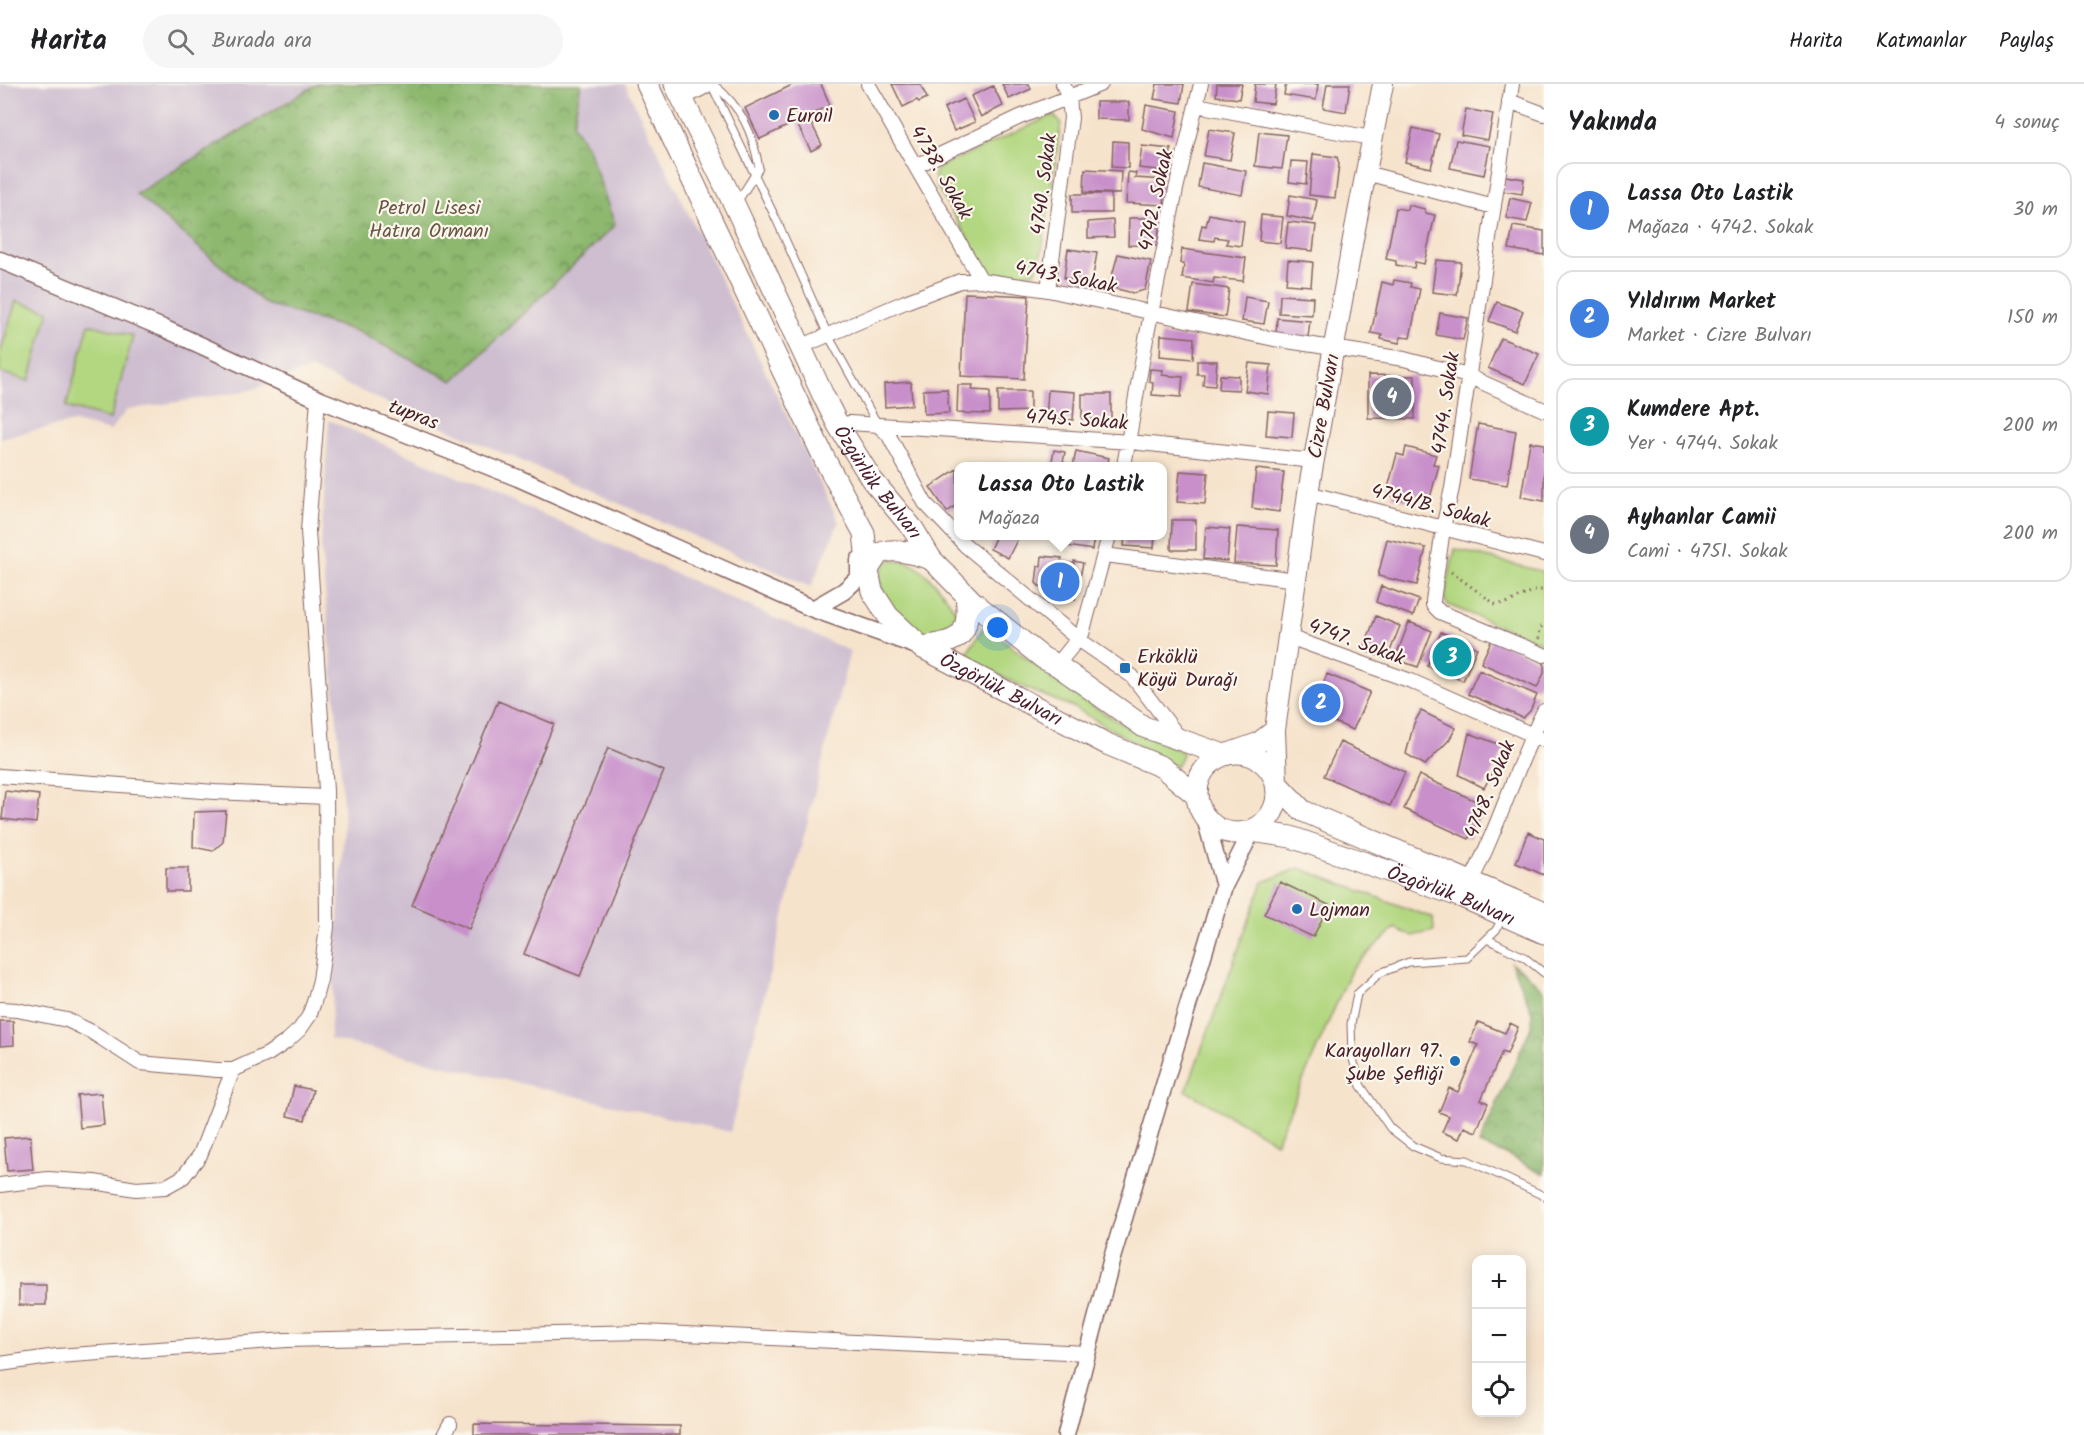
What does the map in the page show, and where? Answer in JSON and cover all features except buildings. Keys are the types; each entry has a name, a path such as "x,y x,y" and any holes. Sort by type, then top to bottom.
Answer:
{"main road":[{"name":"Özgürlük Bulvarı","path":"647,84 825,460 864,533"},
{"path":"678,90 704,84"},
{"name":"Cizre Bulvarı","path":"1277,784 1275,730 1308,493 1371,138 1383,84"},
{"name":"Özgürlük Bulvarı","path":"678,90 838,425 872,480 913,529 931,559 966,595 1043,658 1057,665 1144,727 1224,755"},
{"name":"Özgörlük Bulvarı","path":"864,533 864,574 872,591 888,616 921,647 1107,744 1162,767 1197,796"},
{"path":"864,574 877,556 887,551 931,559"},
{"path":"921,647 943,644 961,633 968,620 966,595"},
{"path":"1224,755 1237,752 1263,761 1272,771 1277,784 1276,807 1262,825 1252,831 1240,834 1227,832 1215,827 1205,818 1199,808 1197,796 1201,775 1206,766 1224,755 1258,744 1275,730"},
{"path":"1277,784 1304,811 1544,913"},
{"name":"Özgörlük Bulvarı","path":"1252,831 1301,841 1462,897 1544,933"}],"street":[{"name":"4738. Sokak","path":"868,84 981,280"},
{"name":"4740. Sokak","path":"1048,290 1071,118 1069,98 1063,84"},
{"path":"916,166 1020,117 1101,84"},
{"name":"4742. Sokak","path":"1125,462 1176,189 1201,84"},
{"name":"4744. Sokak","path":"1512,84 1433,601 1440,612 1544,655"},
{"path":"1509,101 1544,114"},
{"path":"1196,105 1371,138"},
{"path":"1366,173 1494,207"},
{"name":"tupras","path":"0,260 163,328 318,399 518,478 813,609 921,647"},
{"name":"4743. Sokak","path":"800,346 960,281 981,280 1048,290 1274,339 1404,359 1468,376 1543,407"},
{"path":"0,1009 67,1020 92,1032 140,1063 217,1070 233,1070 268,1054 300,1029 314,1002 327,927 326,797 308,531 318,399"},
{"name":"4745. Sokak","path":"838,425 850,423 1130,442 1314,461"},
{"path":"878,425 888,434 925,503 954,533"},
{"name":"4744/B. Sokak","path":"1308,493 1544,554"},
{"path":"960,540 1078,639 1132,676 1182,741"},
{"path":"1057,665 1082,634 1108,540"},
{"path":"1105,555 1296,580"},
{"path":"813,609 844,591 864,574"},
{"name":"4747. Sokak","path":"1289,637 1411,681 1538,738"},
{"name":"4748. Sokak","path":"1470,882 1538,738 1544,711"},
{"path":"0,776 203,791 326,797"},
{"path":"1205,818 1224,886"},
{"path":"1066,1435 1112,1258 1224,886 1252,831"},
{"path":"0,1185 48,1179 94,1182 136,1189 165,1187 183,1177 200,1155 233,1070"},
{"path":"0,1364 57,1356 287,1340 643,1332 1087,1353"}],"lane":[{"path":"712,84 730,98 755,145 759,168 735,206"},
{"path":"712,84 828,335 878,425"},
{"path":"1504,915 1496,930 1467,958 1409,962 1380,972 1357,994 1351,1024 1352,1056 1362,1086 1390,1128 1413,1146 1441,1158 1467,1160 1544,1196"},
{"path":"1487,939 1524,957 1544,973"}],"path":[{"path":"1438,562 1495,604 1504,604 1534,590 1544,590"}],"shaded area":[{"path":"0,84 625,84 839,522 811,587 310,369 247,391 127,410 110,431 74,422 0,438"},
{"path":"329,420 850,651 730,1132 330,1039 344,826 339,743 321,546"}],"green space":[{"name":"Petrol Lisesi Hatıra Ormanı","path":"317,84 581,84 573,125 588,148 615,225 453,381 356,331 266,304 136,194"},
{"path":"1053,115 1061,123 1041,257 1035,272 1023,275 989,274 937,187 934,174 939,167"},
{"path":"16,301 49,311 29,381 0,372 0,354"},
{"path":"89,324 133,336 110,419 66,407"},
{"path":"1455,549 1544,572 1544,644 1448,605 1444,599"},
{"path":"887,560 904,561 921,570 928,577 943,593 958,616 953,629 936,638 917,630 900,616 886,598 882,588 880,575"},
{"path":"985,625 1049,675 1099,710 1183,752 1176,767 1073,707 1032,691 964,658"},
{"path":"1299,868 1433,918 1434,931 1412,936 1395,928 1352,968 1276,1142 1186,1091 1263,882"},
{"path":"1511,963 1524,971 1544,991 1544,1175 1510,1156 1479,1144 1531,1027 1532,1012"}],"place":[{"name":"Euroil","path":"774,115"},
{"name":"Ayhanlar Camii","path":"1392,397"},
{"name":"Lassa Oto Lastik","path":"1060,582"},
{"name":"Kumdere Apt.","path":"1452,657"},
{"name":"Erköklü Köyü Durağı","path":"1125,668"},
{"name":"Yıldırım Market","path":"1321,703"},
{"name":"Lojman","path":"1297,909"},
{"name":"Karayolları 97. Şube Şefliği","path":"1455,1061"}]}
